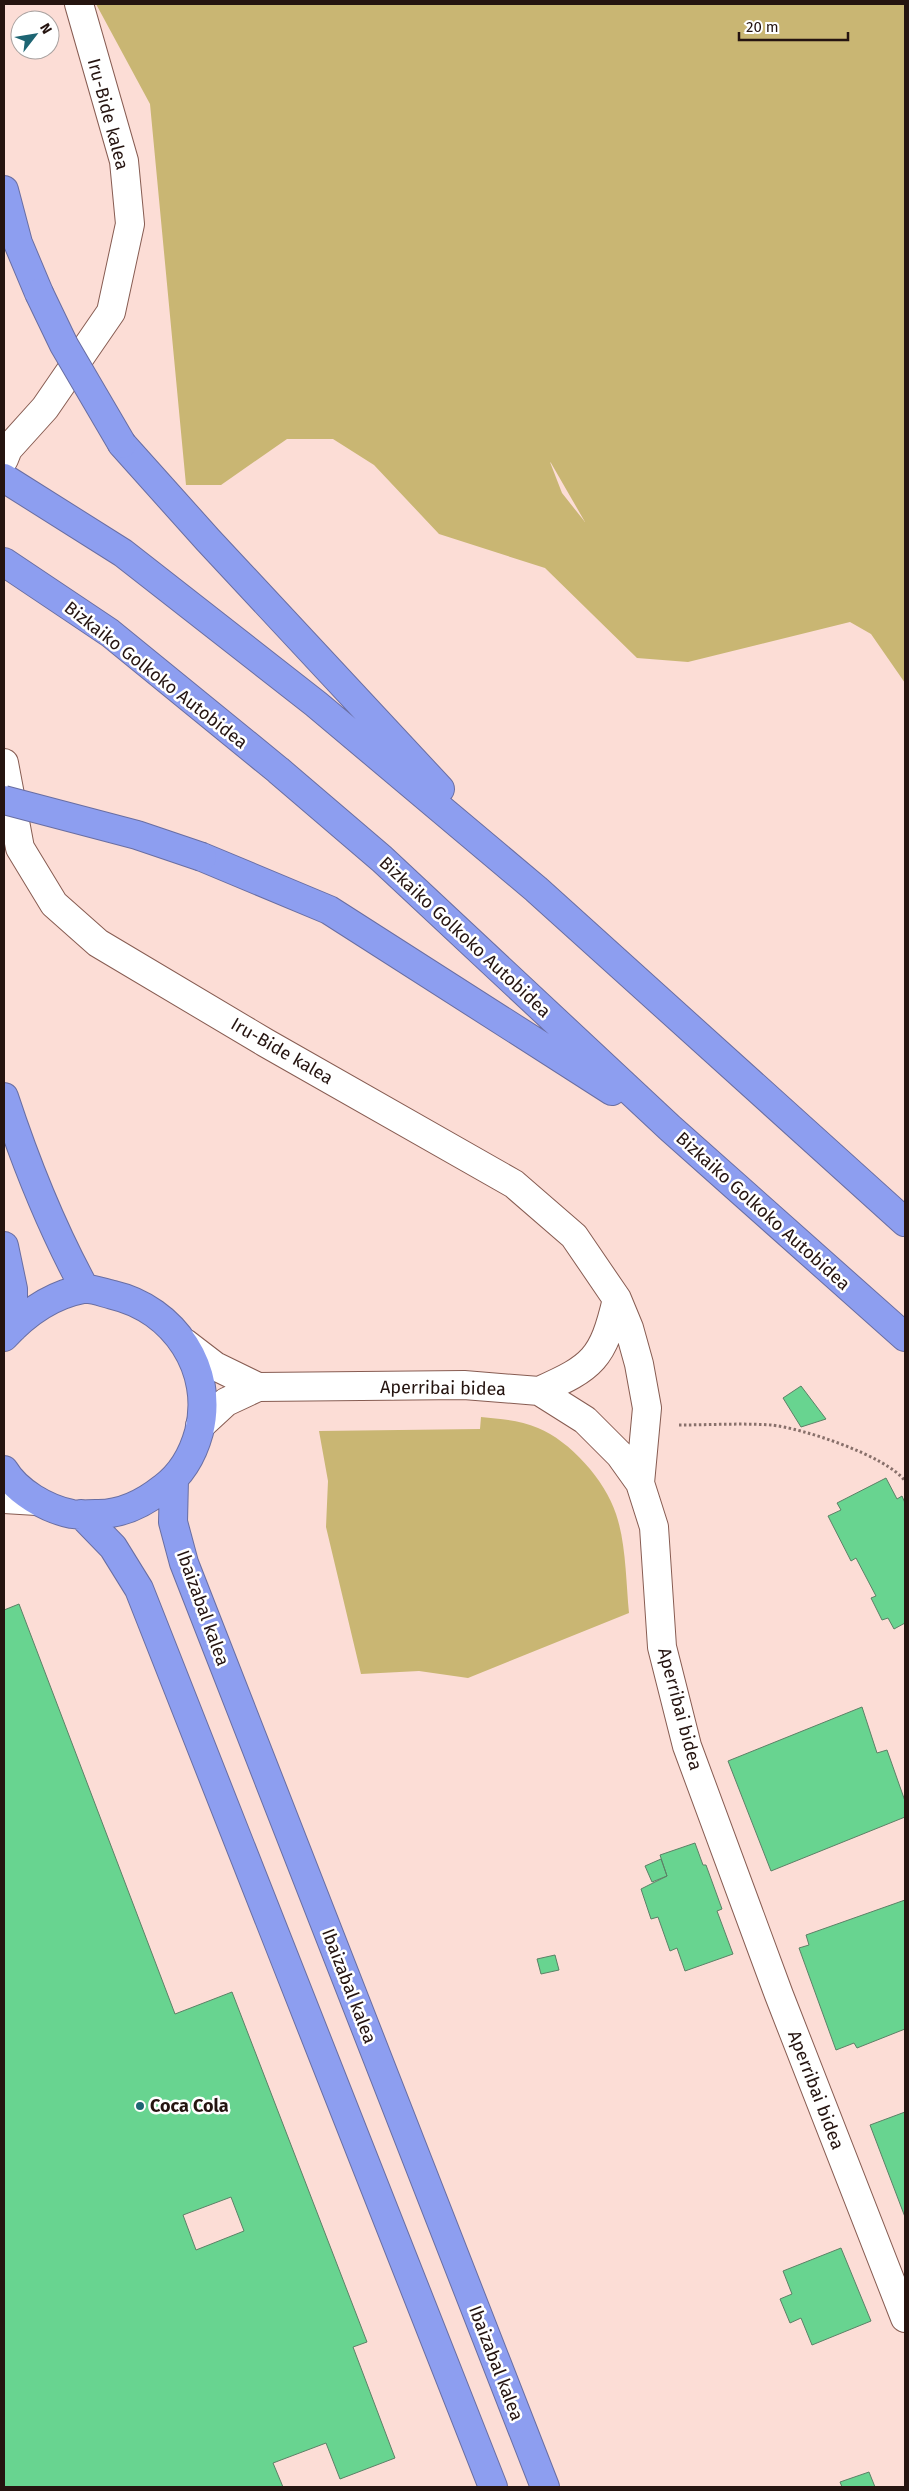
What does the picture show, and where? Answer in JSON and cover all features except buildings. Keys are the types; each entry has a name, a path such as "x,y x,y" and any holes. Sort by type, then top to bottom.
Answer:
{"highway":[{"path":"4,190 18,243 39,294 64,345 122,444 208,540 536,889"},
{"path":"4,478 123,553 316,704 536,889 905,1222"},
{"name":"Bizkaiko Golkoko Autobidea","path":"4,562 110,633 278,770 382,859 670,1128 905,1337"},
{"path":"4,800 137,835 202,857 329,910 670,1128"},
{"path":"4,1097 39,1196 57,1238 85,1289"},
{"path":"4,1246 13,1289 8,1332"},
{"path":"4,1470 8,1478 37,1501 72,1514 109,1514 144,1503 174,1480 194,1450 203,1413 200,1377 185,1343 160,1316 129,1299 85,1289 57,1298 25,1315 8,1332"},
{"name":"Ibaizabal kalea","path":"174,1480 173,1522 184,1563 545,2487"},
{"path":"81,1514 113,1547 139,1589 493,2487"}],"street":[{"name":"Iru-Bide kalea","path":"4,459 8,449 45,408 111,312 130,224 124,162 79,4"},
{"name":"Iru-Bide kalea","path":"4,763 20,848 54,904 98,943 258,1038 514,1184 574,1236 617,1299 629,1328 639,1364 647,1408 640,1484"},
{"path":"538,1391 575,1375 593,1360 603,1347 617,1299"},
{"path":"185,1343 215,1366 258,1387"},
{"name":"Aperribai bidea","path":"258,1387 464,1385 538,1391 584,1420 620,1455 640,1484 654,1527 662,1647 687,1746 782,2003 904,2310"},
{"path":"200,1426 226,1402 258,1387"},
{"path":"4,1499 37,1501"}],"path":[{"path":"646,1425 772,1425 845,1444 898,1472 905,1481"}],"shaded area":[{"path":"96,4 905,4 905,683 871,634 850,622 688,662 637,658 545,568 439,534 374,465 333,439 287,439 221,485 186,485 150,104","holes":["550,462 585,522 562,493"]},
{"path":"481,1417 524,1423 550,1434 574,1452 595,1475 611,1501 619,1525 624,1550 629,1613 468,1678 419,1671 361,1674 326,1527 328,1481 319,1431 480,1429"}],"place":[{"name":"Coca Cola","path":"140,2106"}]}
